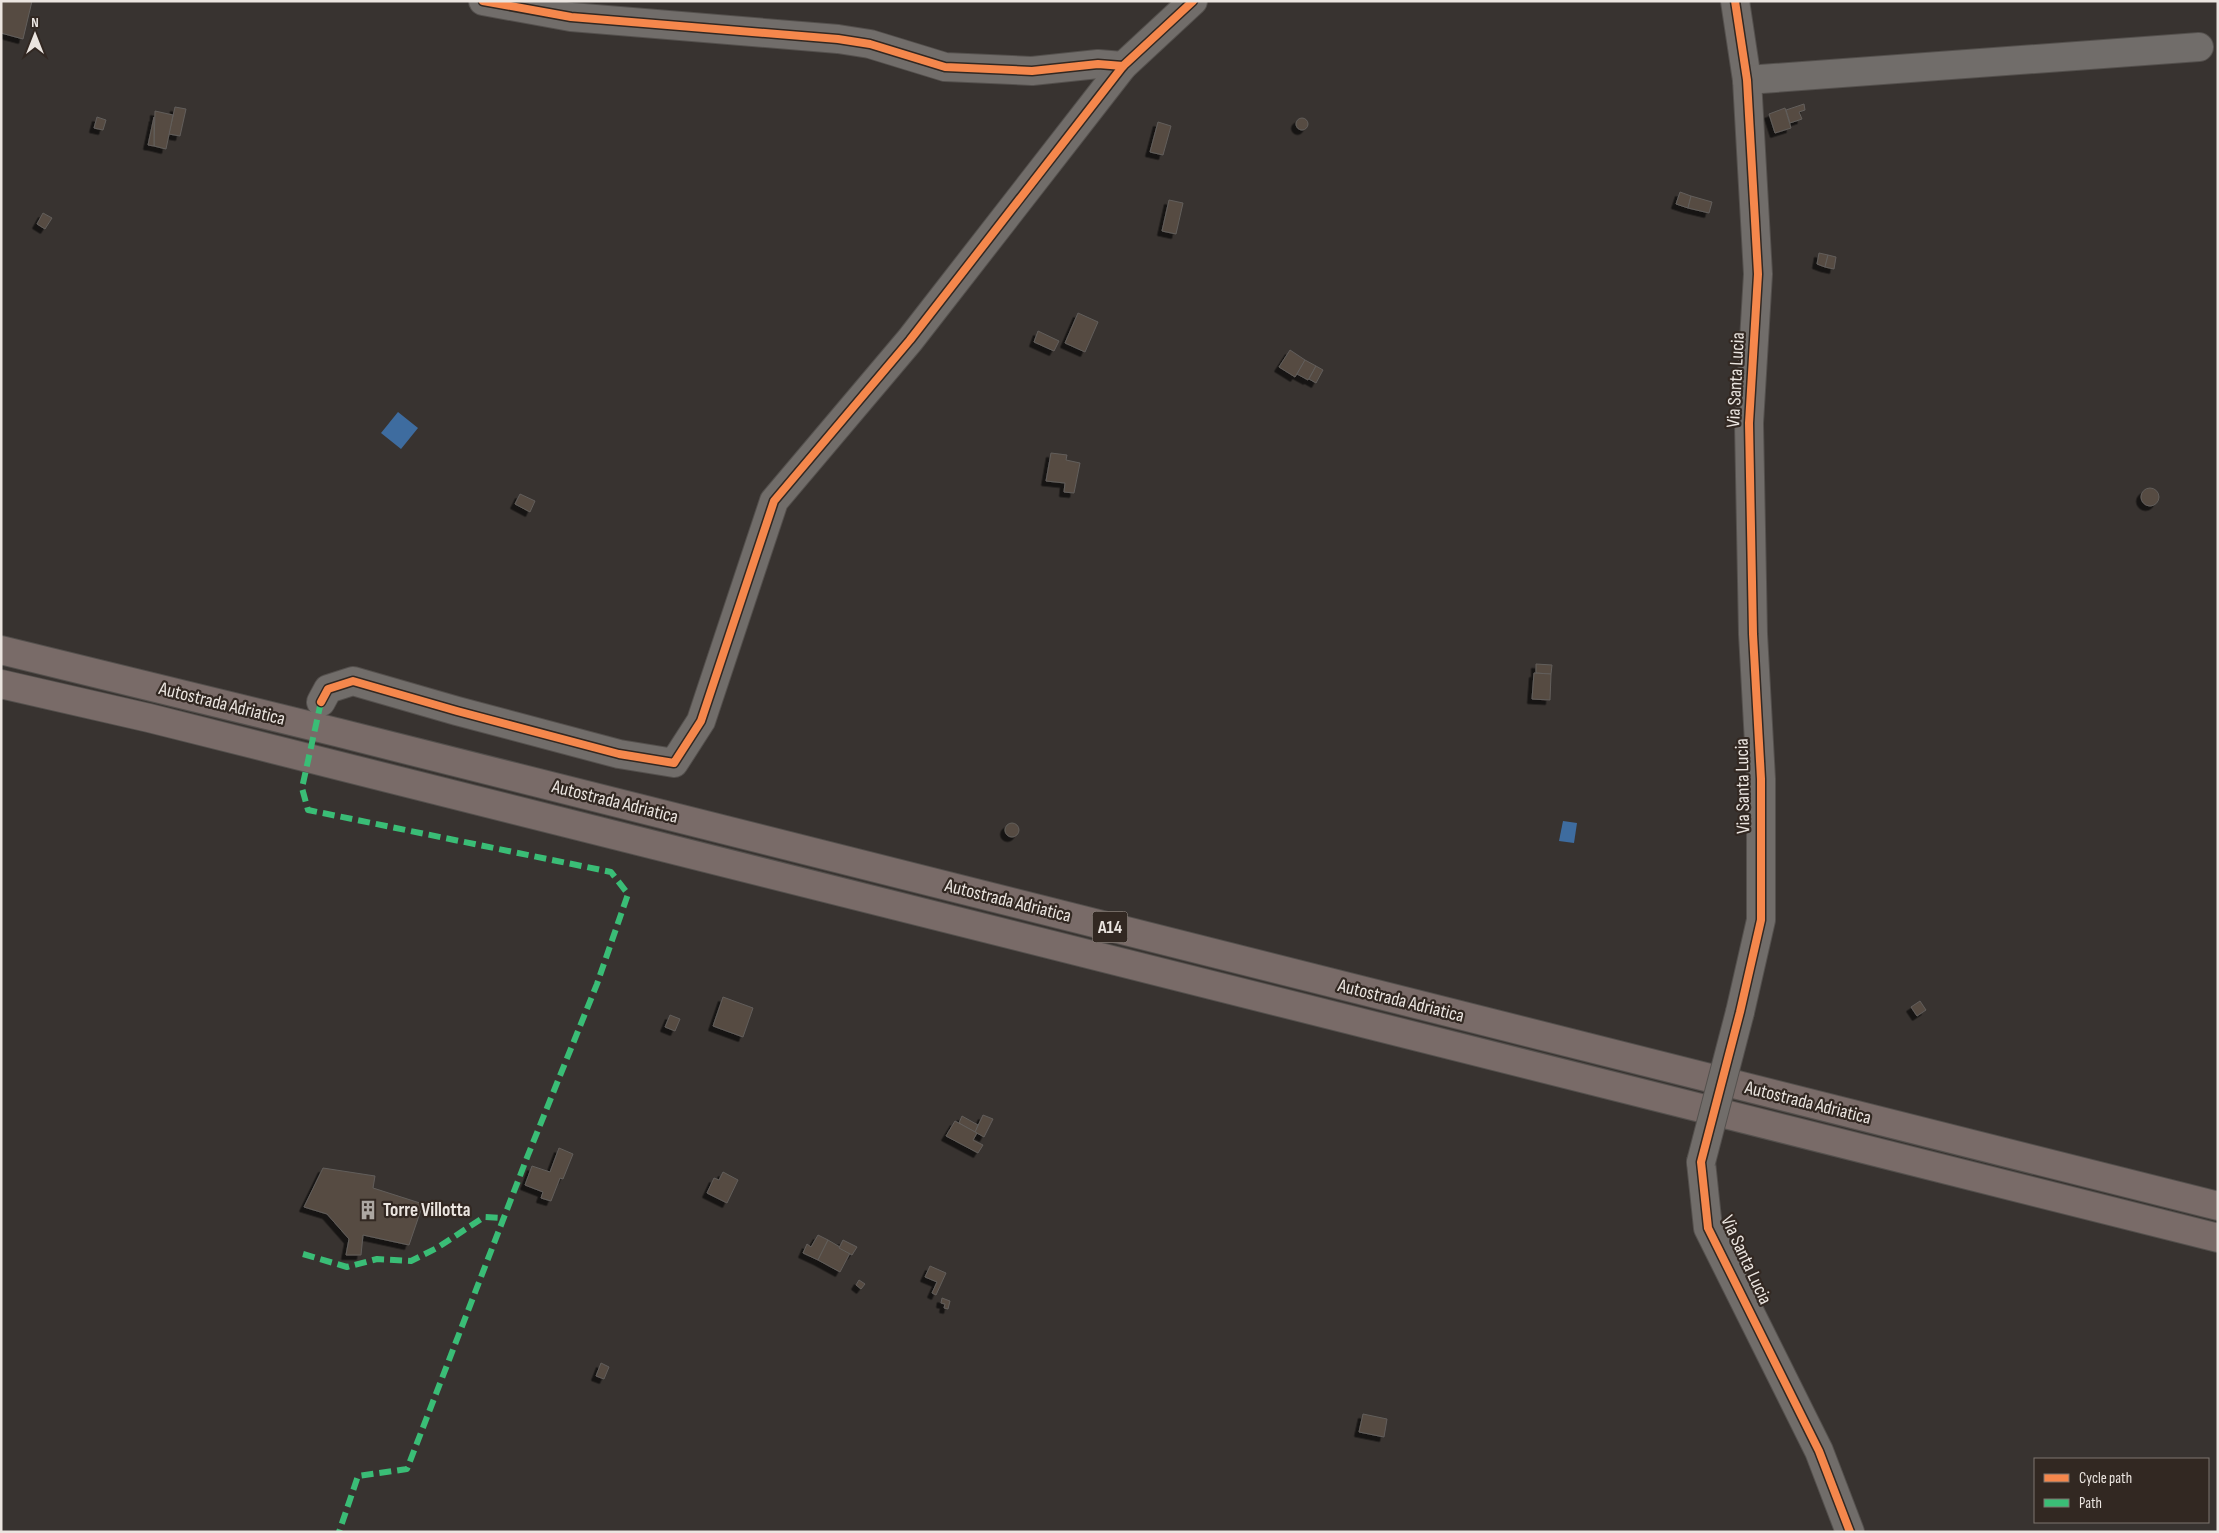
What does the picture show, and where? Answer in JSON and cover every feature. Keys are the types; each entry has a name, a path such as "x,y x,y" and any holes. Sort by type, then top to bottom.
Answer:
{"highway":[{"name":"Autostrada Adriatica","path":"1,650 340,733 2218,1206"},
{"name":"Autostrada Adriatica","path":"1,684 149,718 2218,1238"}],"street":[{"path":"483,1 572,17 838,39 870,44 945,67 1032,71 1098,64 1122,66"},
{"path":"321,702 328,689 353,680 457,711 619,754 674,763 701,721 774,501 910,340 1122,66 1193,1"},
{"name":"Via Santa Lucia","path":"1735,1 1747,80 1758,274 1749,423 1753,634 1761,779 1761,920 1740,1012 1701,1162 1708,1228 1819,1451 1850,1532"},
{"path":"1747,80 2199,47"}],"water":[{"path":"398,412 418,428 401,449 381,433"},
{"path":"1563,821 1577,823 1574,843 1559,841"}],"building":[{"path":"1,1 32,1 23,39 1,33"},
{"path":"1804,104 1805,110 1799,112 1802,119 1790,123 1786,110"},
{"path":"175,107 186,109 180,136 169,134"},
{"path":"1785,108 1791,128 1775,133 1769,114"},
{"path":"155,111 173,115 166,149 154,146"},
{"path":"97,117 106,120 103,130 94,128"},
{"path":"154,117 154,146 148,145"},
{"path":"1300,118 1304,118 1308,124 1304,130 1300,130 1296,126 1296,122"},
{"path":"1158,122 1171,126 1163,155 1150,152"},
{"path":"1680,192 1691,196 1688,208 1676,204"},
{"path":"1691,196 1712,202 1709,213 1688,208"},
{"path":"1169,200 1183,203 1176,234 1162,231"},
{"path":"43,213 52,218 45,229 37,224"},
{"path":"1819,253 1828,255 1825,267 1817,264"},
{"path":"1828,255 1836,257 1834,269 1825,267"},
{"path":"1078,313 1098,322 1085,352 1065,343"},
{"path":"1038,331 1059,341 1054,351 1034,342"},
{"path":"1290,350 1305,360 1295,377 1279,367"},
{"path":"1305,360 1316,366 1308,380 1297,374"},
{"path":"1316,366 1323,370 1316,383 1309,379"},
{"path":"1051,453 1067,455 1066,460 1080,463 1074,493 1064,492 1065,483 1046,481"},
{"path":"2150,488 2156,491 2159,497 2156,503 2150,506 2144,503 2141,497 2144,491"},
{"path":"520,494 535,501 530,512 515,504"},
{"path":"1536,664 1552,665 1551,674 1536,673"},
{"path":"1534,673 1551,674 1550,700 1532,699"},
{"path":"1012,823 1017,825 1019,830 1017,835 1012,837 1007,835 1005,830 1007,825"},
{"path":"723,997 753,1008 743,1037 713,1026"},
{"path":"1920,1001 1926,1010 1917,1016 1911,1007"},
{"path":"670,1015 680,1019 675,1031 665,1027"},
{"path":"983,1115 993,1119 984,1137 975,1132"},
{"path":"962,1116 978,1125 975,1132 959,1123"},
{"path":"955,1121 977,1133 973,1140 983,1145 978,1153 946,1136"},
{"path":"559,1148 573,1154 563,1179 560,1178 551,1201 541,1198 543,1192 525,1185 532,1166 550,1172"},
{"name":"Torre Villotta","path":"323,1168 375,1176 373,1188 423,1204 409,1245 363,1235 361,1255 346,1255 349,1239 327,1214 304,1207"},
{"path":"723,1172 738,1180 727,1203 707,1193 714,1178 719,1180"},
{"path":"818,1235 828,1240 818,1260 803,1253 807,1244 811,1247"},
{"path":"828,1240 850,1253 840,1272 818,1260"},
{"path":"843,1240 857,1247 852,1255 839,1248"},
{"path":"930,1266 946,1273 936,1295 932,1293 937,1282 925,1277"},
{"path":"859,1280 865,1284 861,1289 856,1285"},
{"path":"942,1298 950,1301 948,1309 944,1308 945,1304 941,1303"},
{"path":"601,1363 609,1367 604,1379 596,1376"},
{"path":"1363,1414 1387,1419 1384,1437 1359,1432"}],"marked path":[{"path":"321,702 302,788 308,810 611,872 628,894 597,984 528,1155 407,1469 358,1476 339,1532"},
{"path":"303,1254 347,1267 377,1259 411,1261 437,1248 484,1217 504,1218"}],"cycle path":[{"path":"483,1 571,17 838,39 870,44 945,67 1032,71 1098,64 1123,66"},
{"path":"321,702 328,689 353,681 619,754 674,763 701,721 774,501 910,340 1123,66 1193,1"},
{"path":"1735,1 1747,80 1758,274 1749,423 1753,634 1761,779 1761,920 1740,1012 1701,1162 1708,1228 1819,1451 1850,1532"}],"place":[{"name":"Torre Villotta","path":"368,1210"}]}
